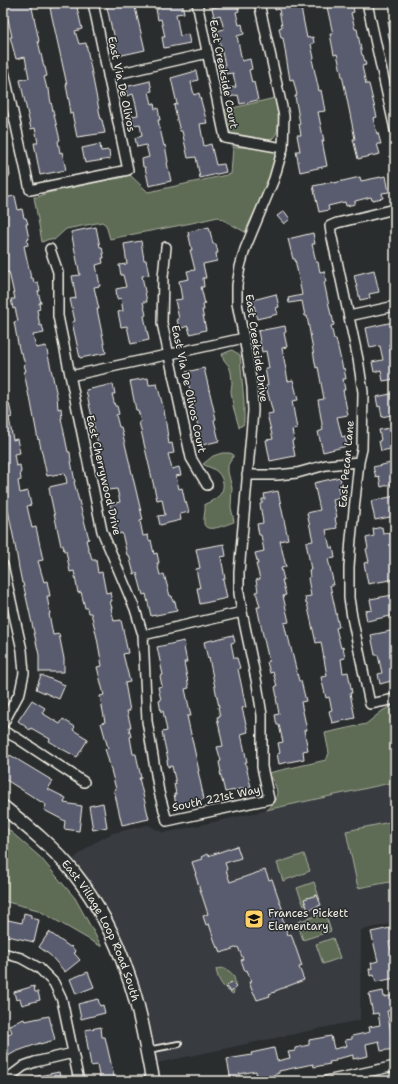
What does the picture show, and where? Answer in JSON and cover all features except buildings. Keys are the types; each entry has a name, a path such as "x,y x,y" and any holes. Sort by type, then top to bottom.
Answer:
{"street":[{"name":"East Via De Olivos","path":"3,67 30,190 128,170 93,3"},
{"name":"East Creekside Court","path":"197,3 225,138 283,148"},
{"name":"East Creekside Drive","path":"259,3 284,116 283,148 274,179 245,249 237,285 237,303 248,359 252,387 253,411 239,572 239,593 258,684 262,715 262,767 269,799"},
{"path":"367,3 395,130"},
{"path":"108,76 208,53"},
{"name":"East Pecan Lane","path":"395,210 337,223 330,226 330,233 358,359 363,392 362,449 359,462 349,567 349,598 370,704 395,699"},
{"name":"East Via De Olivos Court","path":"166,247 163,277 162,323 191,458 207,485"},
{"name":"East Cherrywood Drive","path":"50,249 58,272 58,316 102,531 135,609 143,635 147,721 160,792 167,820"},
{"path":"348,316 395,306"},
{"path":"70,376 244,338"},
{"path":"248,475 297,473 326,465 359,462"},
{"path":"3,565 22,650 24,673 20,692 3,724"},
{"path":"143,635 242,612"},
{"path":"3,731 18,738 84,782"},
{"name":"South 221st Way","path":"167,820 269,799"},
{"name":"East Village Loop Road South","path":"3,807 36,834 74,873 109,928 129,975 136,1000 153,1081"},
{"path":"3,953 21,958 39,968 54,983 62,1000 79,1081"},
{"path":"4,1081 24,1066 35,1062 73,1054"},
{"path":"329,1081 395,1066"}],"lane":[{"path":"146,1050 179,1044"}],"shaded area":[{"name":"Frances Pickett Elementary","path":"395,782 395,923 361,930 360,1020 157,1063 140,987 127,950 110,915 73,859 92,844 113,833 148,825 164,833"}],"green space":[{"path":"275,98 278,126 275,136 271,140 235,137 229,131 224,110"},
{"path":"233,147 276,151 273,169 265,190 245,232 218,217 110,239 106,225 102,222 66,229 54,240 49,239 42,242 34,197 117,179 129,174 148,192 231,174"},
{"path":"232,350 240,355 244,422 243,425 239,427 233,406 231,372 222,354"},
{"path":"222,453 230,453 234,455 228,465 228,472 232,488 231,507 234,522 218,528 209,528 204,524 205,504 214,500 220,495 223,484 221,477 214,469 203,464 213,456"},
{"path":"395,706 395,782 266,810 274,802 277,793 275,785 268,773 326,760 329,753 325,733 366,724 382,711 389,707"},
{"path":"395,821 395,881 358,888 346,831"},
{"path":"3,825 40,857 75,898 102,947 38,910 3,901"},
{"path":"304,854 310,871 283,881 277,863"},
{"path":"314,882 320,900 304,906 297,888"},
{"path":"325,913 331,931 303,940 297,922"},
{"path":"333,938 340,958 323,964 316,944"},
{"path":"221,968 230,972 234,978 235,985 233,994 224,987 218,977 216,969"}],"place":[{"name":"Frances Pickett Elementary","path":"254,919"}]}
